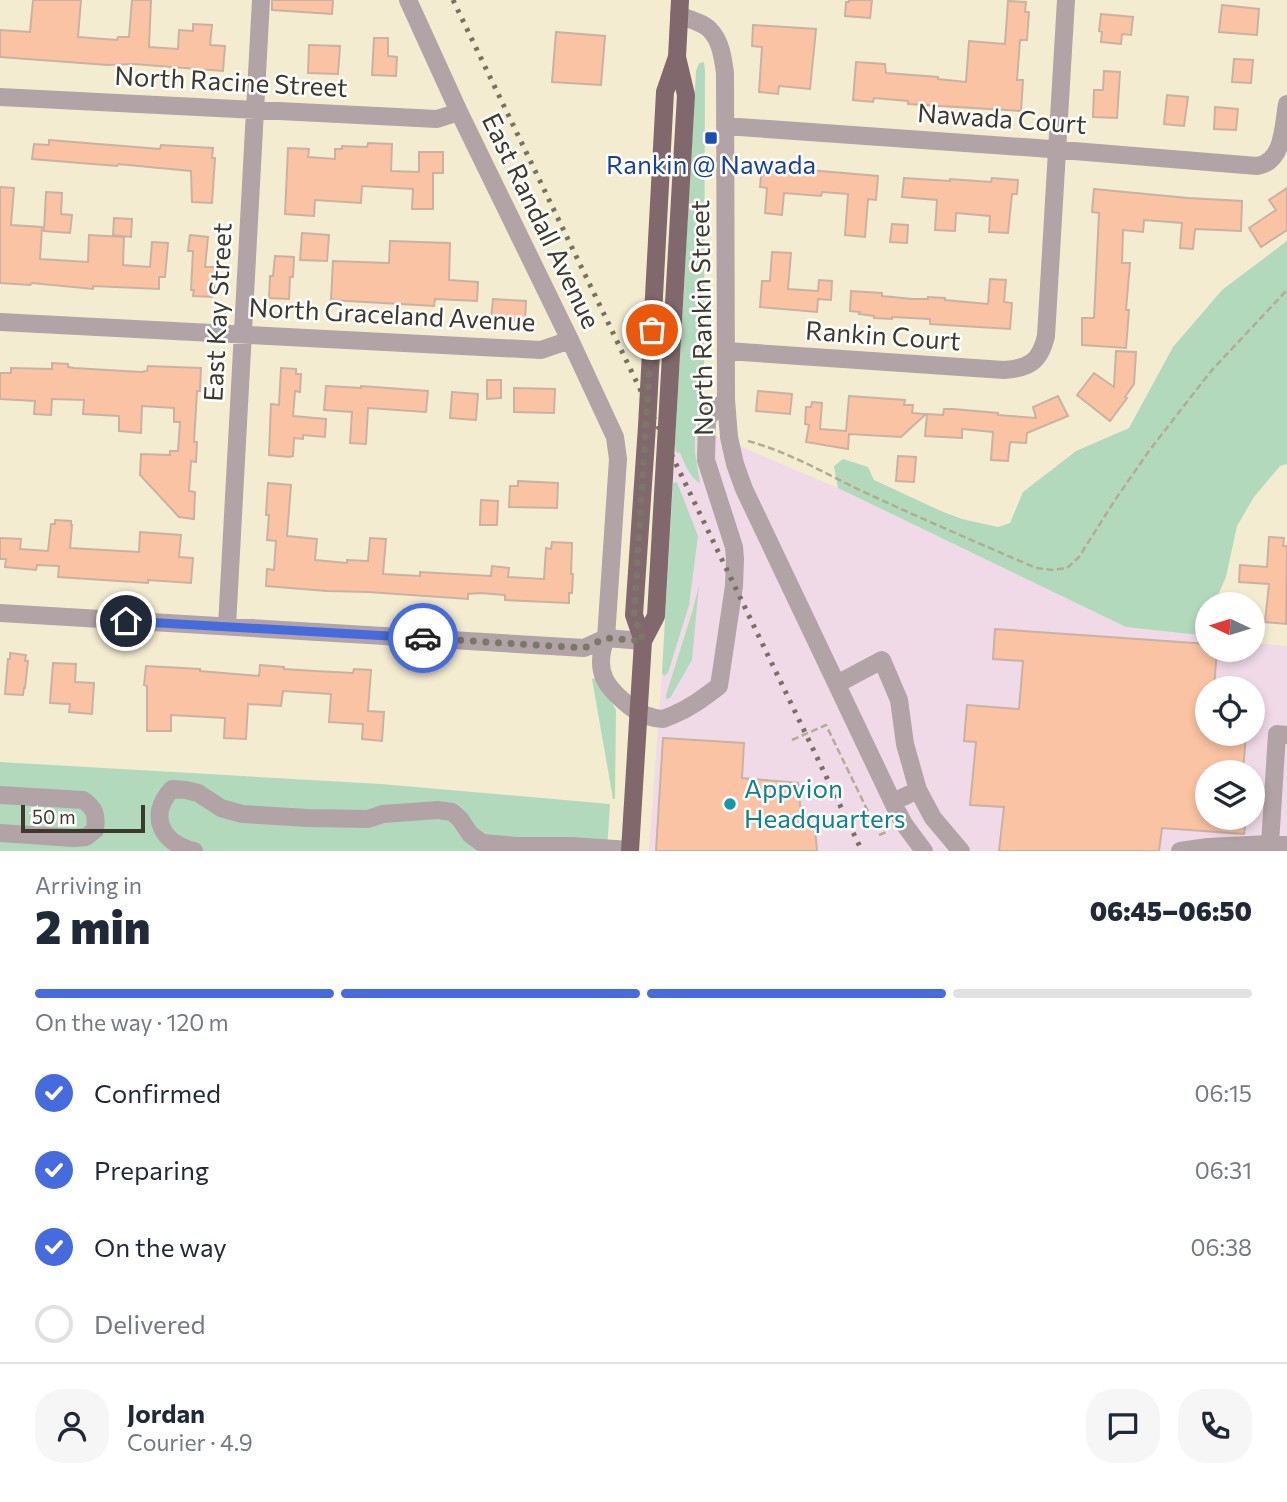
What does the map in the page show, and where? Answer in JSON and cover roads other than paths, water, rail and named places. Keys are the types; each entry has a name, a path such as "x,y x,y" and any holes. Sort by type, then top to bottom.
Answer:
{"main road":[{"path":"630,850 643,641 656,616 686,95 677,57 680,8"}],"street":[{"name":"East Kay Street","path":"227,626 261,0"},
{"name":"East Randall Avenue","path":"408,0 615,437 618,459 606,638 601,652 603,673"},
{"path":"1058,149 1066,0"},
{"name":"North Rankin Street","path":"680,8 709,28 719,44 724,73 726,400 729,437 735,464 744,489 893,802 903,822 924,851"},
{"name":"North Racine Street","path":"0,97 437,119 459,112"},
{"name":"Nawada Court","path":"725,126 1257,166 1266,165 1276,153 1287,104"},
{"name":"Rankin Court","path":"727,351 1003,370 1020,369 1034,361 1043,348 1046,336 1058,149"},
{"name":"North Graceland Avenue","path":"0,321 541,350 570,340"},
{"path":"584,648 603,673 610,690 640,713 662,719 689,709 719,685 734,586 735,559 734,547 706,460 706,432 708,419 726,400"},
{"path":"0,613 584,648 606,638 643,641"},
{"path":"836,684 882,660 899,700 905,744 918,790 933,818 961,851"},
{"path":"1180,851 1278,844 1277,734 1287,735"},
{"path":"194,851 172,842 163,834 160,811 165,797 172,789 198,793 220,808 265,816 368,819 383,814 438,810 452,812 470,834 475,847 570,846 630,850"},
{"path":"893,802 918,790"},
{"path":"0,795 83,800 92,806 97,818 95,830 86,837 0,833"}],"railway":[{"path":"453,0 862,851"}],"place":[{"name":"Rankin @ Nawada","path":"711,138"},
{"name":"Appvion Headquarters","path":"730,804"}]}
